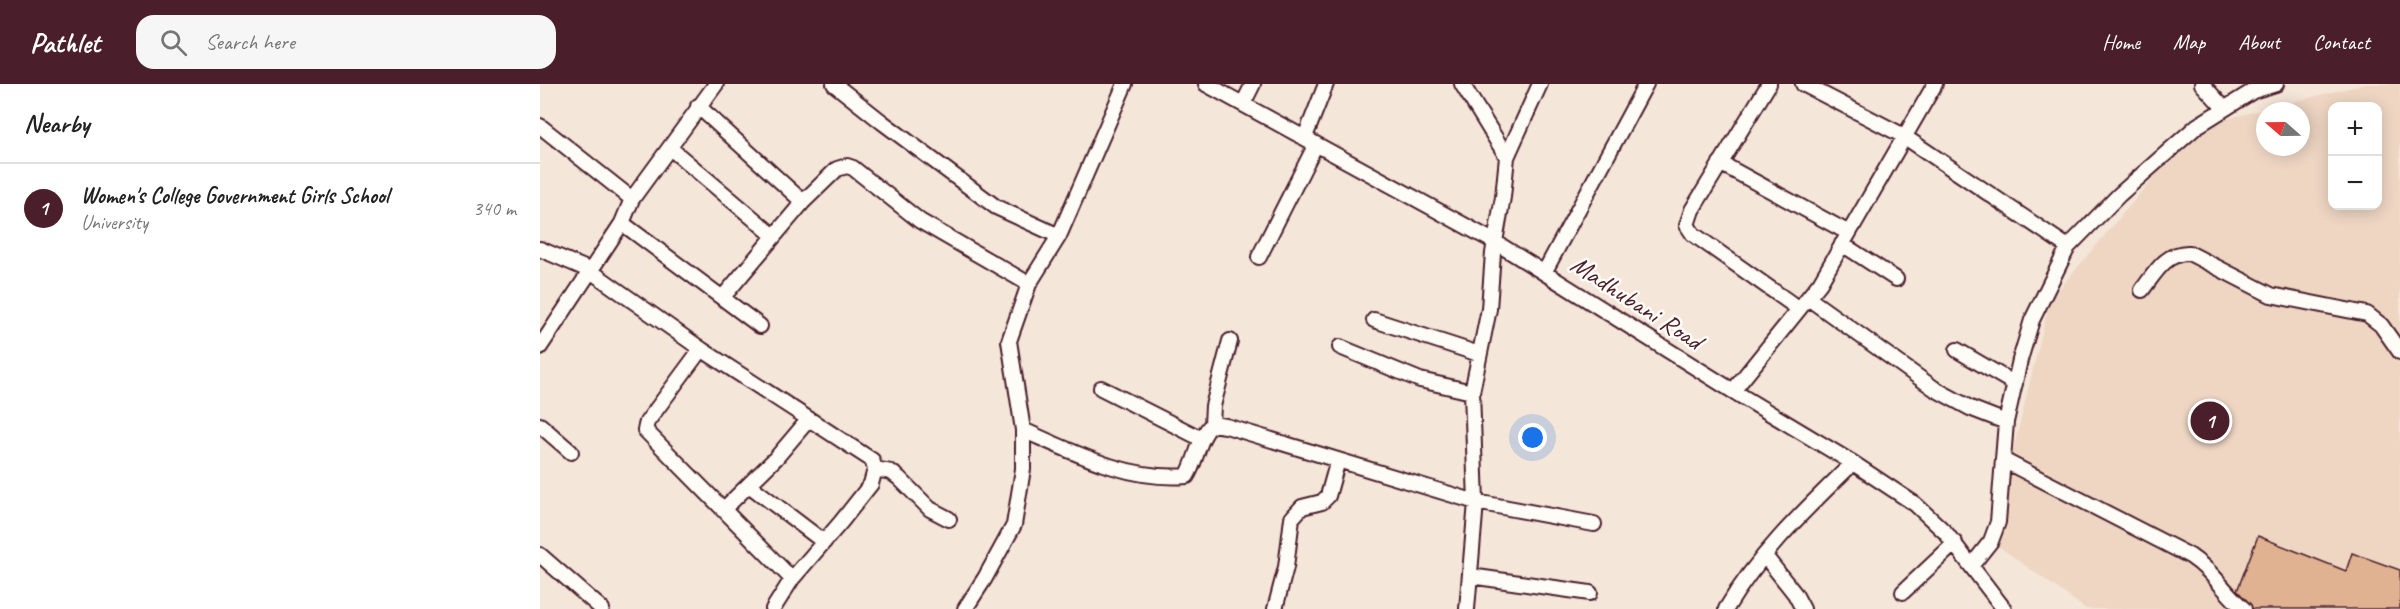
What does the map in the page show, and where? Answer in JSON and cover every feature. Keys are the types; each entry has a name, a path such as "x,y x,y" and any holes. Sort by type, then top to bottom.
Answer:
{"street":[{"path":"540,347 622,223 632,199 716,84"},
{"path":"834,84 996,207 1059,237"},
{"path":"965,609 1014,525 1023,469 1023,430 1009,341 1029,284 1059,237 1125,84"},
{"path":"1243,104 1253,84"},
{"path":"1259,256 1311,140 1326,84"},
{"path":"1462,84 1507,157"},
{"path":"1467,609 1476,502 1472,392 1489,309 1495,242 1507,157 1540,84"},
{"path":"1545,271 1646,84"},
{"path":"1769,84 1688,218 1689,230 1935,389 1970,408 2006,422"},
{"path":"1803,84 1905,137 2068,247"},
{"path":"1732,391 1820,283 1935,84"},
{"path":"2202,84 2224,108"},
{"path":"1972,565 1996,533 2006,422 2014,384 2032,320 2068,247 2119,195 2197,126 2253,91 2276,84"},
{"name":"Madhubani Road","path":"1211,85 1545,271 1914,504 1954,543 2004,609"},
{"path":"698,106 803,202"},
{"path":"540,126 632,199"},
{"path":"670,148 774,236"},
{"path":"1720,163 1846,239 1896,279"},
{"path":"723,297 803,202 837,169 847,166 853,168 920,221 1029,284"},
{"path":"622,223 760,326"},
{"path":"540,249 589,270 701,349 872,460 875,469 871,484 792,579 773,609"},
{"path":"2142,290 2169,257 2178,252 2189,253 2271,295 2367,314 2381,325 2400,352"},
{"path":"1374,321 1479,354"},
{"path":"1023,430 1095,462 1125,471 1170,478 1187,476 1193,466 1204,432 1212,424 1213,406 1230,340"},
{"path":"1340,347 1420,380 1472,392"},
{"path":"701,349 647,422 645,430 792,579"},
{"path":"1957,350 2014,384"},
{"path":"1101,388 1202,440"},
{"path":"723,510 776,458 809,419"},
{"path":"1212,424 1226,426 1476,502 1594,524"},
{"path":"540,425 571,452"},
{"path":"1275,609 1286,567 1292,518 1302,507 1322,502 1328,496 1338,460"},
{"path":"2002,460 2190,556 2217,578 2244,609"},
{"path":"1726,609 1741,584 1796,519 1853,464"},
{"path":"875,469 891,472 930,509 949,519"},
{"path":"748,485 824,542"},
{"path":"1903,592 1954,543"},
{"path":"540,555 602,609"},
{"path":"1765,556 1795,594 1803,609"},
{"path":"1470,576 1590,593"}],"shaded area":[{"path":"2365,84 2400,84 2400,609 2086,609 1991,541 2050,300 2197,126 2256,111 2256,156 2310,156 2310,102 2293,102"}],"building":[{"path":"2258,536 2346,571 2352,553 2400,570 2400,609 2245,609 2237,591"}],"place":[{"name":"Women's College Government Girls School","path":"2210,421"}]}
